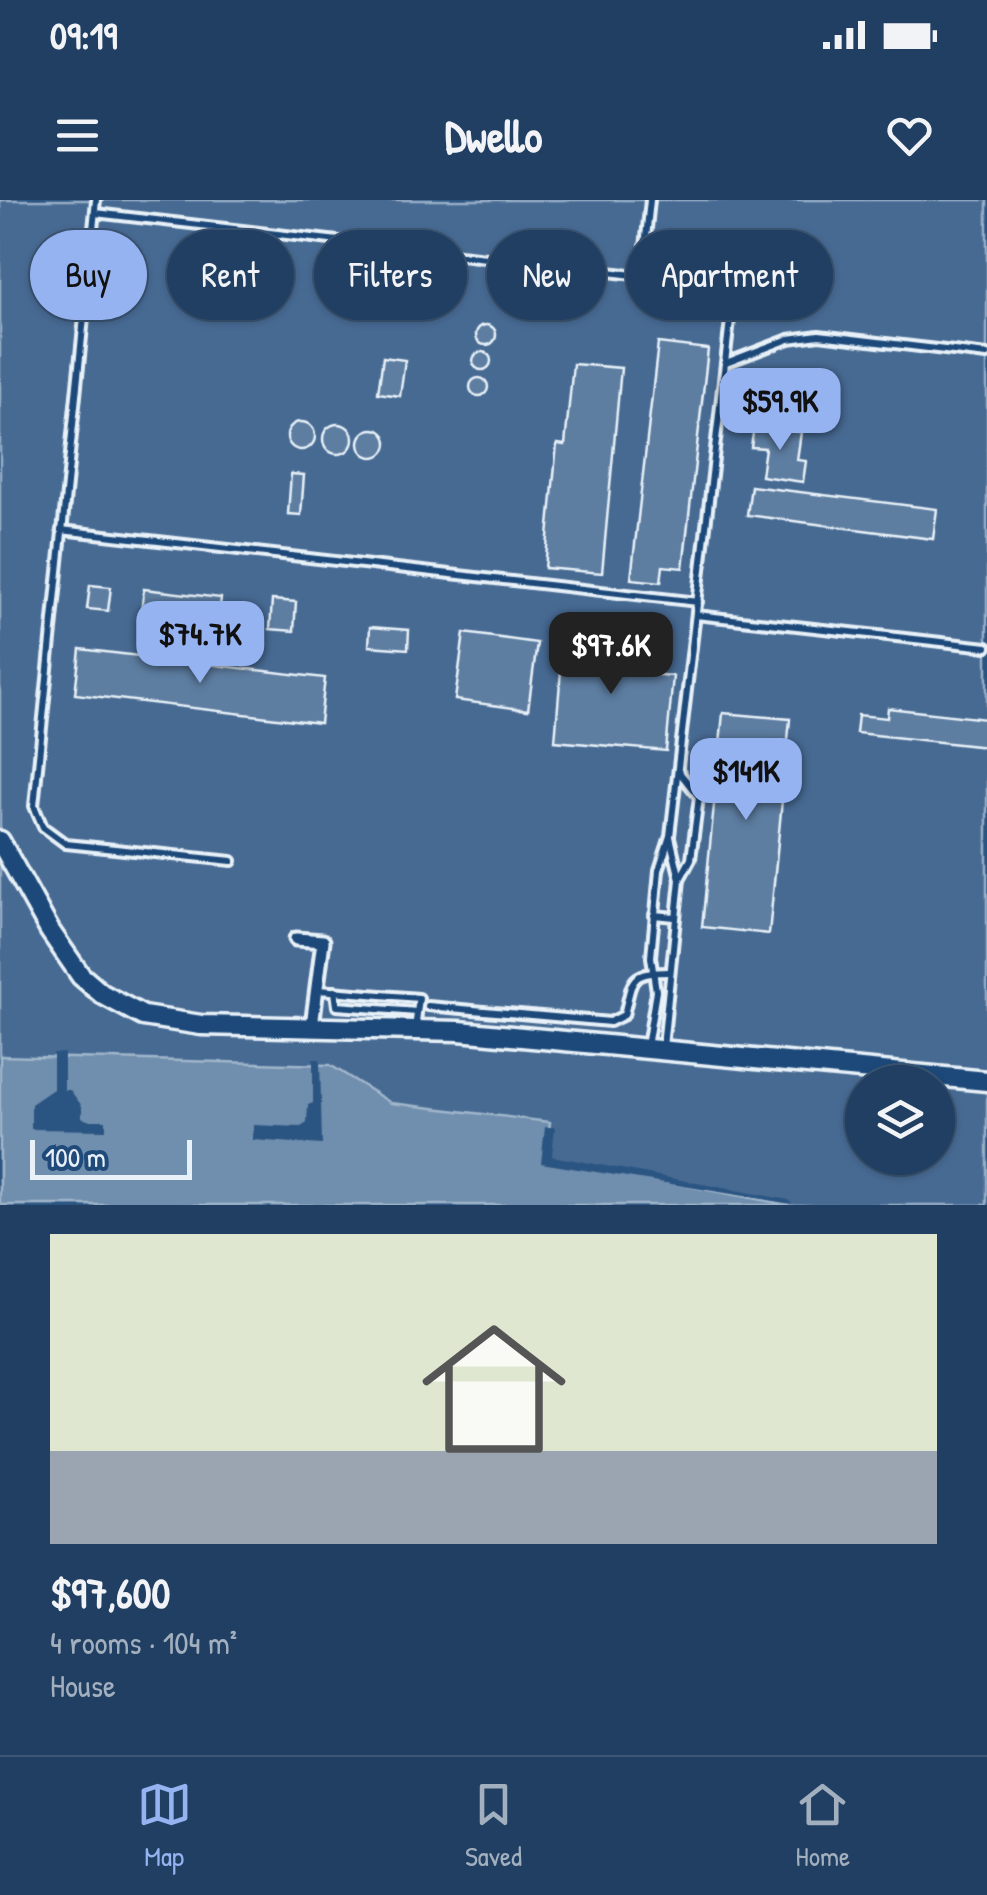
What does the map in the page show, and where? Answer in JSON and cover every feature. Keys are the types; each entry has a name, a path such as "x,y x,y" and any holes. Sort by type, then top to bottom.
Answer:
{"main road":[{"path":"0,841 64,954 81,976 122,1007 168,1022 312,1026 416,1020 654,1049 987,1081"},
{"path":"0,866 40,938 72,984 95,1004 139,1027 200,1037 458,1043 845,1079"},
{"path":"955,1090 987,1093"}],"street":[{"path":"296,939 323,940 312,1026"}],"lane":[{"path":"96,200 34,792 37,816 43,828 66,844 232,861"},
{"path":"648,230 650,200"},
{"path":"94,214 626,274"},
{"path":"654,1049 654,916 659,870 670,836 726,363 727,320"},
{"path":"726,363 790,339 820,335 987,354"},
{"path":"62,530 698,602"},
{"path":"696,615 987,647"},
{"path":"654,1049 669,972 680,879 690,859 699,797 678,771"},
{"path":"670,836 680,879"},
{"path":"654,916 675,916"},
{"path":"428,1006 610,1022 624,1015 627,991 652,957"},
{"path":"636,976 669,972"},
{"path":"316,990 418,998 416,1020 337,1006 335,992"}],"shaded area":[{"path":"0,200 987,200 987,1205 0,1205"},
{"path":"0,1056 330,1065 391,1103 550,1122 547,1160 788,1205 0,1205"}],"pier":[{"path":"53,1053 64,1053 64,1090 70,1090 82,1106 82,1117 106,1120 106,1130 31,1129 31,1104 53,1089"},
{"path":"313,1059 320,1059 322,1145 253,1140 253,1125 301,1127 307,1123 308,1105 313,1103"},
{"path":"545,1127 555,1127 552,1156 789,1200 793,1204 541,1163"}],"building":[{"path":"486,325 496,335 486,345 476,335"},
{"path":"658,343 708,349 683,568 663,566 661,582 631,579"},
{"path":"482,352 491,361 482,370 473,361"},
{"path":"383,357 405,360 400,396 378,393"},
{"path":"573,364 621,368 602,573 545,568 557,444 565,445"},
{"path":"479,378 486,380 486,394 479,396 472,394 470,387 472,380"},
{"path":"301,422 311,426 315,436 311,446 301,450 291,446 287,436 291,426"},
{"path":"338,424 348,429 353,439 348,449 338,454 328,449 323,439 328,429"},
{"path":"754,426 801,432 797,460 806,461 803,482 761,476 765,448 751,447"},
{"path":"373,429 383,433 387,443 383,453 373,457 363,453 359,443 363,433"},
{"path":"291,474 304,475 301,515 288,514"},
{"path":"751,486 937,509 933,539 747,515"},
{"path":"90,585 111,587 108,611 87,609"},
{"path":"144,589 221,598 218,621 141,612"},
{"path":"272,600 296,602 294,631 270,629"},
{"path":"370,627 409,630 408,649 369,646"},
{"path":"464,633 537,643 528,710 455,700"},
{"path":"564,635 638,641 635,673 673,676 666,751 555,741"},
{"path":"80,649 325,678 320,723 75,694"},
{"path":"888,708 987,719 987,747 856,733 858,715 887,718"},
{"path":"723,713 790,719 769,934 702,927"}]}
